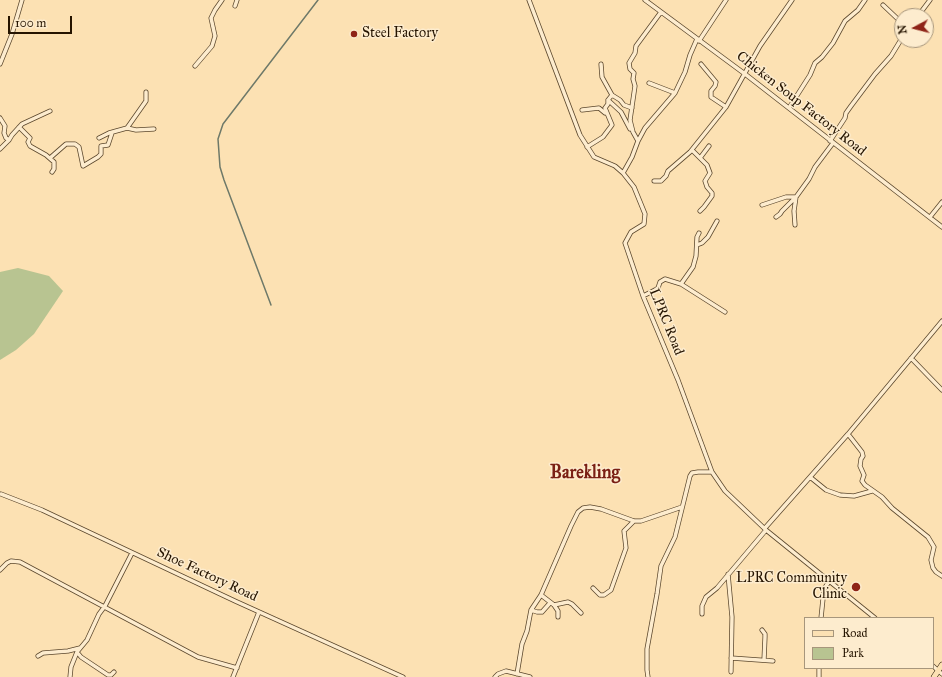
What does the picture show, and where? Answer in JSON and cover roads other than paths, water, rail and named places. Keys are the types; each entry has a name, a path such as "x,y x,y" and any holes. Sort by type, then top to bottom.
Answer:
{"main road":[{"path":"934,677 940,672 942,665"}],"street":[{"path":"195,66 212,46 215,36 212,18 215,10 222,0"},
{"path":"235,6 236,0"},
{"name":"LPRC Road","path":"529,0 580,135 594,156 615,166 623,173 634,187 645,214 644,224 630,232 625,243 643,296 678,380 712,472 725,491 766,529 874,617"},
{"name":"Chicken Soup Factory Road","path":"645,0 745,74 942,227"},
{"path":"623,173 632,158 637,139 644,128 674,93 685,72 690,55 698,40 726,0"},
{"path":"654,181 662,181 668,171 692,150 726,107 760,46 792,0"},
{"path":"789,108 810,75 815,63 822,57 845,21 858,10 865,0"},
{"path":"0,64 12,34 20,1"},
{"path":"883,5 894,15"},
{"path":"637,139 633,132 630,120 635,86 633,79 634,73 630,69 629,63 635,53 636,46 662,12"},
{"path":"776,217 796,197 809,179 815,167 832,142 845,118 846,113 896,48"},
{"path":"601,64 602,77 612,95 624,105 632,108"},
{"path":"701,64 716,82 715,86 710,92 711,97 726,107"},
{"path":"649,83 674,93"},
{"path":"127,128 146,101 146,92"},
{"path":"587,147 604,137 612,125 606,108 608,100 612,95"},
{"path":"608,100 621,112 632,135 637,139"},
{"path":"582,110 599,108 607,113"},
{"path":"0,149 22,124 50,111"},
{"path":"0,118 5,126 4,133 6,138 9,140"},
{"path":"19,127 30,138 28,142 30,146 54,162 55,165 52,172"},
{"path":"99,138 109,133 127,128 136,130 154,129"},
{"path":"50,158 66,144 75,144 79,147 83,166 101,154 101,146 108,145 112,133"},
{"path":"700,158 709,146"},
{"path":"692,150 707,165 710,173 705,181 712,195 704,207 700,210"},
{"path":"762,205 786,196 796,197"},
{"path":"795,225 794,212 796,197"},
{"path":"930,217 942,202"},
{"path":"697,245 702,243 708,237 717,221"},
{"path":"682,284 693,267 699,233"},
{"path":"643,296 655,290 660,282 665,279 682,284 725,312"},
{"path":"702,614 704,600 706,597 717,588 942,321"},
{"path":"911,358 942,390"},
{"path":"848,434 862,452 863,456 860,466 864,475 862,481 864,485 882,497 892,508 928,537 934,547 931,560 933,568 942,576"},
{"path":"648,677 647,649 661,566 675,538 692,474 698,472 712,472"},
{"path":"810,477 826,490 840,495 854,496 872,491"},
{"name":"Shoe Factory Road","path":"1,494 42,510 259,612 403,677"},
{"path":"517,674 522,644 527,631 531,610 541,595 578,512 583,508 590,507 634,521 641,521 682,507"},
{"path":"593,588 600,595 604,595 611,590 626,548 624,531 634,521"},
{"path":"70,677 71,667 77,652 87,640 99,614 105,606 132,553"},
{"path":"0,570 11,561 20,562 105,606 198,657 236,668"},
{"path":"728,574 732,617 730,658 731,672"},
{"path":"821,617 824,589 830,580"},
{"path":"541,595 558,611 558,617"},
{"path":"531,610 542,612 552,604 568,602 582,613"},
{"path":"233,677 259,612"},
{"path":"762,630 765,638 764,660"},
{"path":"38,656 43,653 80,648"},
{"path":"77,652 81,657 108,675 111,675 114,672"},
{"path":"730,658 773,660"},
{"path":"495,677 498,674 506,672 530,677"}],"waterway":[{"path":"271,305 224,180 220,167 218,139 223,124 318,0"}],"place":[{"name":"Steel Factory","path":"354,34"},
{"name":"LPRC Community Clinic","path":"856,587"}],"district":[{"name":"Barekling","path":"585,474"}]}
